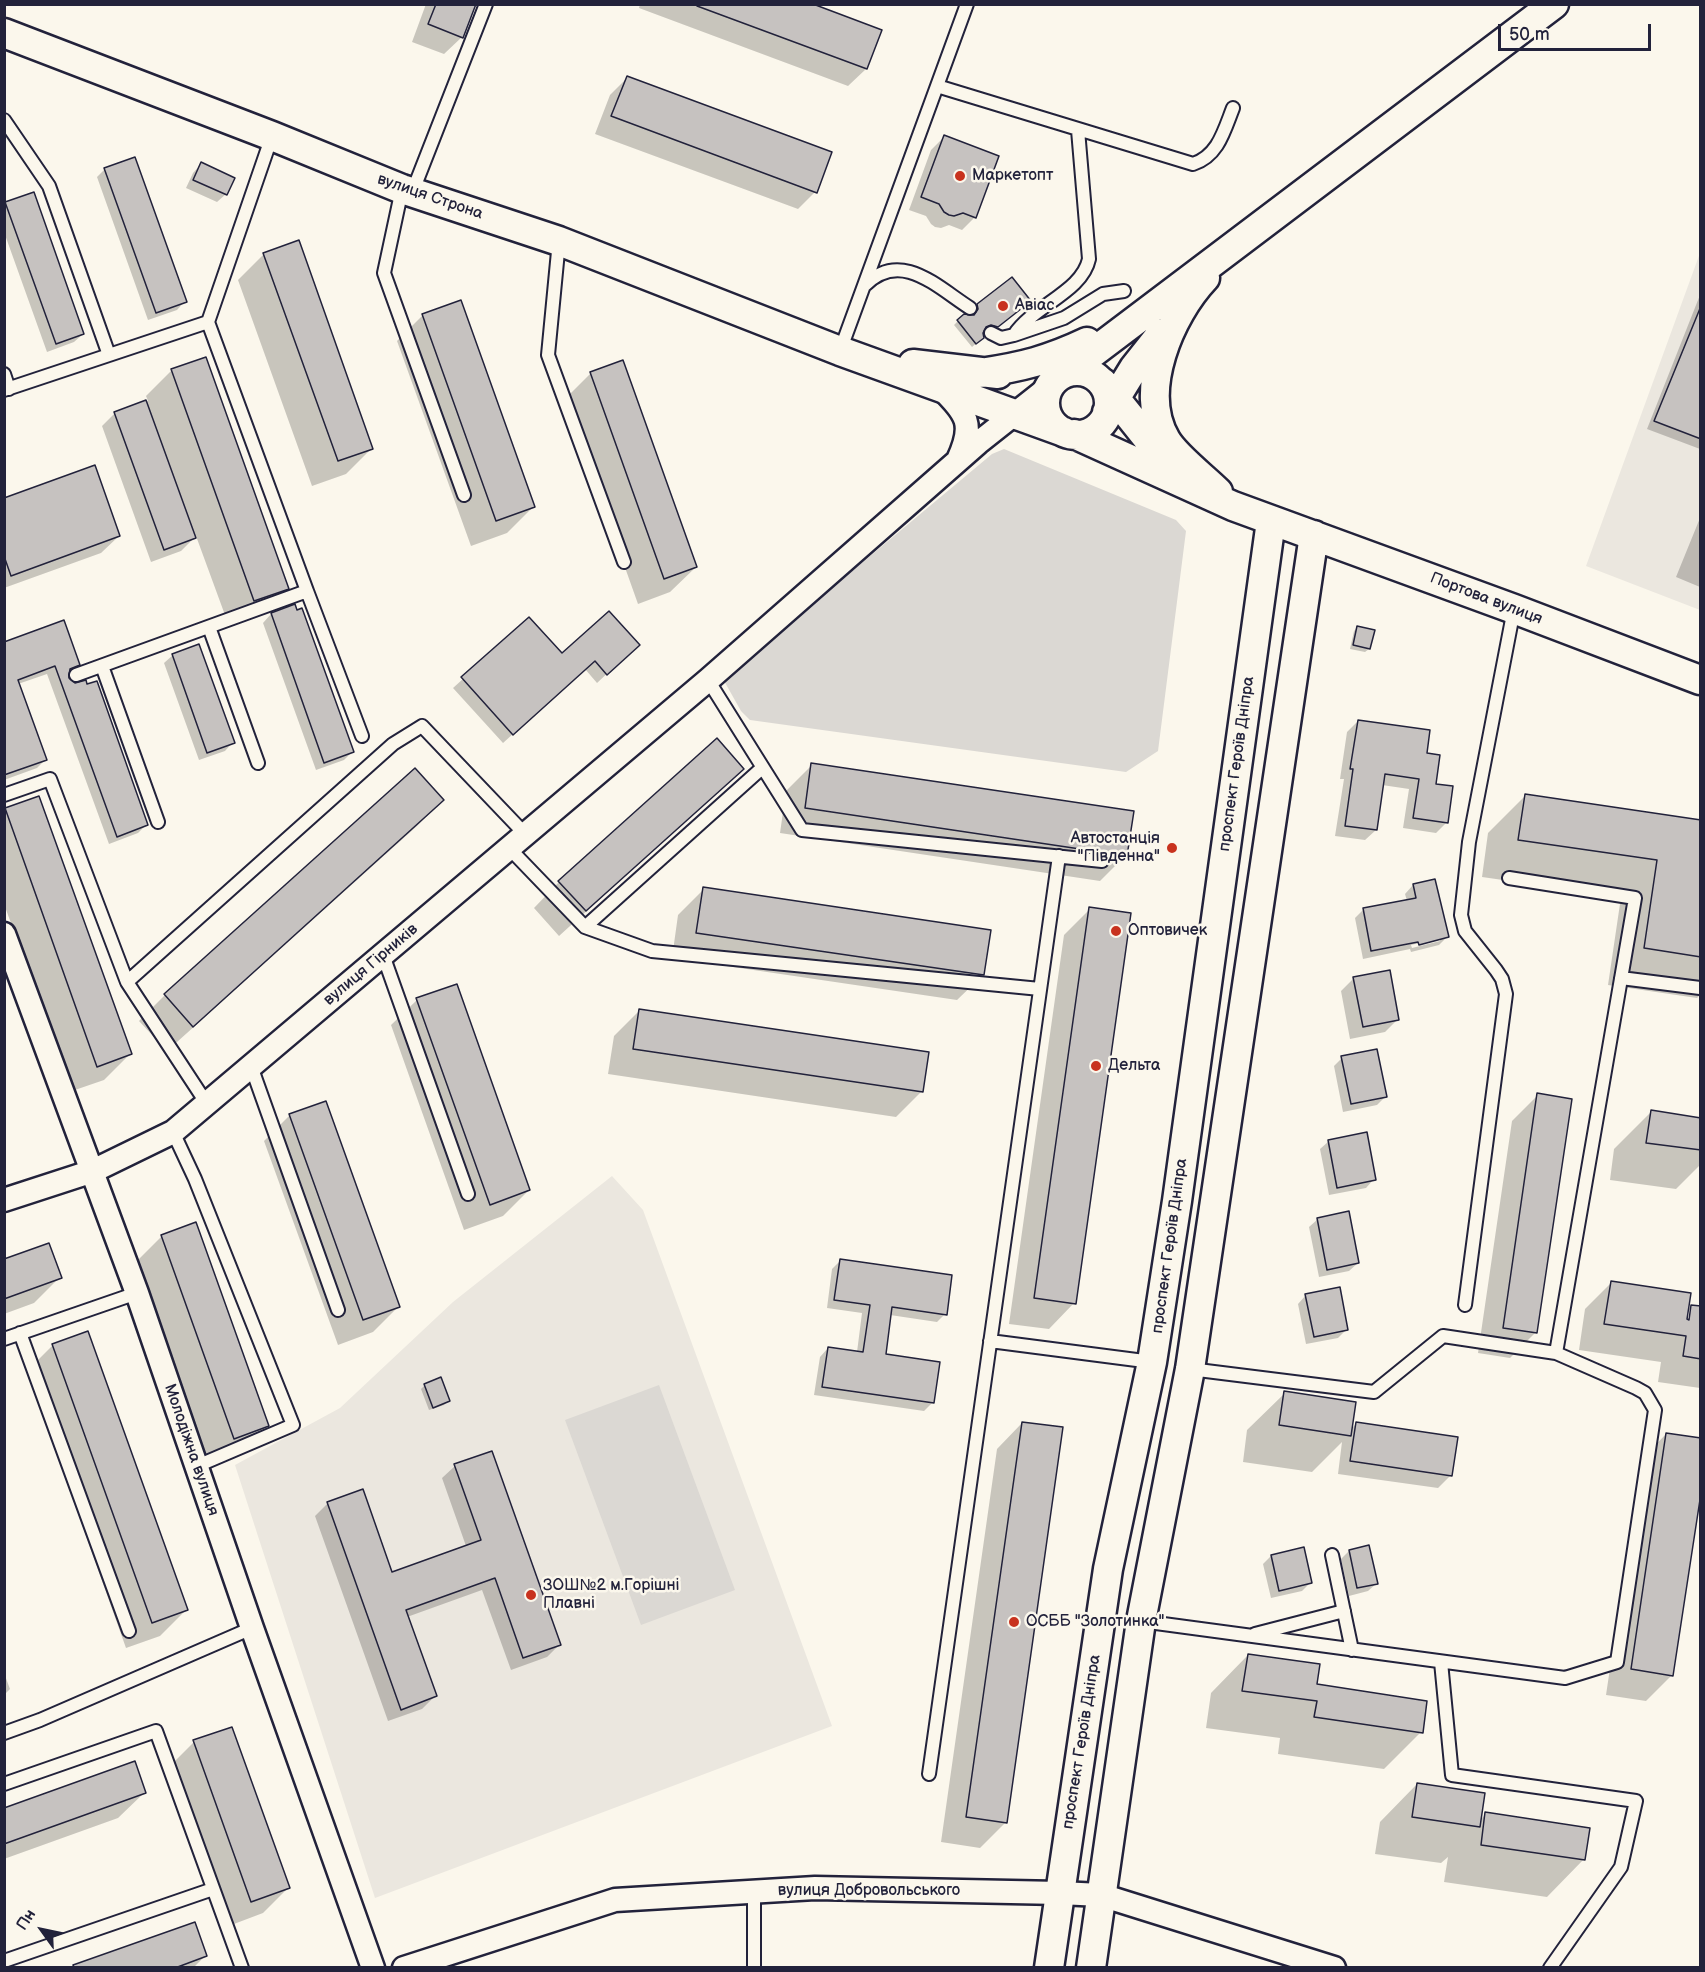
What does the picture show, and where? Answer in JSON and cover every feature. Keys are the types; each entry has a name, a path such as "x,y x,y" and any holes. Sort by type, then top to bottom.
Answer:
{"street":[{"path":"978,443 1057,379 1191,284 1259,228 1554,4"},
{"name":"вулиця Строна","path":"4,33 272,136 407,191 559,241 849,354"},
{"path":"980,373 1020,368 1056,357 1097,337 1191,284"},
{"path":"978,443 1004,429 1027,425 1064,431 1094,430 1108,398 1134,368 1191,284"},
{"path":"1191,284 1158,362 1154,392 1159,423 1166,440 1233,506"},
{"path":"849,354 980,373 1057,379 1076,371 1086,372 1095,376 1108,398 1165,456 1185,473 1233,506"},
{"path":"849,354 1064,431 1233,506"},
{"path":"1057,379 1046,396 1046,407 1055,426 1064,431"},
{"path":"940,386 957,404 964,416 968,431 967,441 958,461"},
{"name":"вулиця Гірників","path":"4,1200 93,1171 173,1132 708,680 978,443"},
{"name":"Портова вулиця","path":"1233,506 1701,680"},
{"name":"проспект Героїв Дніпра","path":"1049,1968 1108,1569 1152,1362 1177,1202 1271,521"},
{"path":"1091,1968 1141,1621 1190,1369 1314,535"},
{"name":"Молодіжна вулиця","path":"4,934 137,1293 252,1628 373,1968"},
{"name":"вулиця Добровольського","path":"404,1968 615,1900 815,1888 1101,1895 1334,1968"}],"lane":[{"path":"464,495 384,273 407,191 486,4"},
{"path":"849,354 864,286 967,4"},
{"path":"937,86 1193,164 1204,161 1215,150 1233,108"},
{"path":"4,120 50,186 109,355"},
{"path":"1014,335 1022,323 1034,312 1077,281 1087,267 1089,259 1078,130"},
{"path":"272,136 208,322 362,736"},
{"path":"559,241 548,355 624,562"},
{"path":"864,286 873,277 884,272 896,269 908,270 919,274 970,308"},
{"path":"991,333 1001,338 1014,335 1064,318 1103,294 1124,291"},
{"path":"4,374 7,389 208,322"},
{"path":"76,675 307,591"},
{"path":"1465,1305 1506,994 1502,979 1465,931 1461,915 1469,842 1514,609"},
{"path":"209,627 258,763"},
{"path":"102,666 158,822"},
{"path":"708,680 802,830 1102,861"},
{"path":"127,982 393,744 422,726 585,927 652,951 1040,989"},
{"path":"585,927 762,768"},
{"path":"4,795 50,779 127,982 207,1104"},
{"path":"929,1774 1059,856"},
{"path":"1509,878 1635,898 1556,1353"},
{"path":"383,955 468,1194"},
{"path":"1621,978 1701,988"},
{"path":"251,1066 338,1310"},
{"path":"173,1132 195,1179 293,1425 197,1466"},
{"path":"4,1338 137,1293"},
{"path":"20,1333 129,1631"},
{"path":"1141,1621 1565,1678 1617,1662 1655,1410 1645,1393 1556,1353 1443,1336 1374,1392 1190,1369"},
{"path":"990,1341 1152,1362"},
{"path":"1332,1555 1352,1650"},
{"path":"1246,1636 1344,1611"},
{"path":"4,1733 40,1720 252,1628"},
{"path":"1442,1662 1452,1775 1636,1801 1621,1867 1550,1968"},
{"path":"4,1784 156,1731 242,1968"},
{"path":"4,1961 213,1889"},
{"path":"754,1892 754,1968"}],"shaded area":[{"path":"1700,253 1700,610 1586,566"},
{"path":"1004,449 1176,520 1186,531 1158,751 1126,772 750,720 741,711 723,679 992,454"},
{"name":"ЗОШ№2 м.Горішні Плавні","path":"612,1176 643,1210 832,1726 375,1898 235,1465 340,1408 453,1302"},
{"path":"659,1385 735,1590 641,1625 565,1420"}],"building":[{"path":"436,4 476,4 463,38 428,24"},
{"path":"697,4 813,4 882,30 867,69 697,6"},
{"path":"627,76 832,152 817,193 611,116"},
{"name":"Маркетопт","path":"944,135 999,156 976,218 963,213 949,215 939,204 921,197"},
{"path":"135,157 187,302 156,313 104,168"},
{"path":"201,162 235,178 227,195 193,180"},
{"path":"34,192 84,334 56,344 5,202"},
{"path":"299,240 373,449 338,461 263,253"},
{"path":"1012,277 1031,301 998,327 991,325 986,327 983,333 984,338 976,344 957,320 964,314 974,315 978,309 977,304"},
{"path":"461,300 535,507 496,521 422,314"},
{"path":"1701,306 1701,439 1654,421"},
{"path":"206,357 289,589 254,601 171,369"},
{"path":"623,360 697,567 664,579 590,372"},
{"path":"146,400 196,538 164,550 114,412"},
{"path":"95,465 120,536 11,576 4,556 4,498"},
{"path":"295,604 297,610 302,608 354,752 324,763 271,613"},
{"path":"609,611 640,645 607,675 595,661 513,735 461,677 529,617 562,653"},
{"path":"64,620 80,665 70,669 69,678 75,683 86,680 87,684 97,681 148,825 117,837 55,666 18,680 47,760 4,775 4,642"},
{"path":"1357,626 1375,630 1370,649 1353,645"},
{"path":"199,644 235,743 207,753 172,654"},
{"path":"1358,720 1430,730 1427,753 1440,755 1436,784 1453,786 1448,823 1413,818 1419,779 1385,774 1377,830 1345,826 1353,769 1350,769"},
{"path":"717,738 744,769 586,911 558,881"},
{"path":"811,763 1134,811 1127,856 805,808"},
{"path":"415,768 444,800 193,1027 164,994"},
{"path":"1525,794 1701,820 1701,957 1644,948 1657,860 1518,840"},
{"path":"39,796 132,1054 97,1067 5,808"},
{"path":"1435,879 1449,937 1419,945 1418,942 1371,951 1363,908 1416,898 1413,884"},
{"path":"703,887 991,930 984,975 696,933"},
{"path":"1089,907 1131,913 1076,1304 1034,1298"},
{"path":"1390,970 1399,1020 1363,1027 1353,977"},
{"path":"457,984 530,1190 490,1205 416,998"},
{"path":"639,1009 929,1052 923,1092 633,1049"},
{"path":"1377,1049 1387,1097 1351,1104 1341,1056"},
{"path":"1537,1093 1572,1099 1537,1333 1503,1328"},
{"path":"326,1101 400,1307 363,1320 289,1114"},
{"path":"1651,1110 1701,1118 1701,1150 1646,1143"},
{"path":"1367,1132 1376,1180 1337,1188 1328,1140"},
{"path":"1349,1211 1359,1263 1327,1270 1317,1218"},
{"path":"196,1222 269,1426 234,1439 161,1235"},
{"path":"49,1243 62,1278 4,1299 4,1259"},
{"path":"840,1259 952,1275 947,1315 892,1307 886,1354 940,1362 934,1403 822,1387 828,1347 863,1352 870,1305 834,1300"},
{"path":"1611,1281 1691,1293 1687,1319 1689,1320 1691,1305 1701,1306 1701,1359 1683,1356 1686,1336 1604,1324"},
{"path":"1340,1287 1348,1330 1314,1337 1305,1294"},
{"path":"88,1331 188,1610 152,1623 52,1344"},
{"path":"441,1377 450,1401 433,1408 424,1384"},
{"path":"1284,1391 1356,1402 1351,1436 1279,1425"},
{"name":"ОСББ \"Золотинка\"","path":"1022,1422 1063,1427 1007,1823 966,1817"},
{"path":"1356,1422 1458,1437 1452,1476 1350,1461"},
{"path":"1666,1433 1701,1438 1701,1493 1673,1676 1631,1669"},
{"path":"492,1451 561,1645 523,1658 495,1578 406,1610 437,1696 401,1710 327,1502 363,1489 392,1572 481,1540 454,1464"},
{"path":"1369,1545 1378,1584 1357,1588 1349,1550"},
{"path":"1304,1547 1312,1583 1279,1591 1271,1555"},
{"path":"1248,1654 1320,1664 1317,1684 1427,1701 1423,1733 1314,1717 1317,1701 1242,1691"},
{"path":"232,1727 290,1888 251,1902 193,1740"},
{"path":"135,1761 146,1793 4,1844 4,1808"},
{"path":"1417,1783 1485,1793 1480,1827 1412,1817"},
{"path":"1485,1812 1590,1828 1585,1860 1481,1845"},
{"path":"195,1922 207,1956 175,1968 74,1968 73,1965"}],"place":[{"name":"Маркетопт","path":"960,176"},
{"name":"Авіас","path":"1003,306"},
{"name":"Автостанція \"Південна\"","path":"1172,848"},
{"name":"Оптовичек","path":"1116,931"},
{"name":"Дельта","path":"1096,1066"},
{"name":"ЗОШ№2 м.Горішні Плавні","path":"531,1595"},
{"name":"ОСББ \"Золотинка\"","path":"1014,1622"}]}
